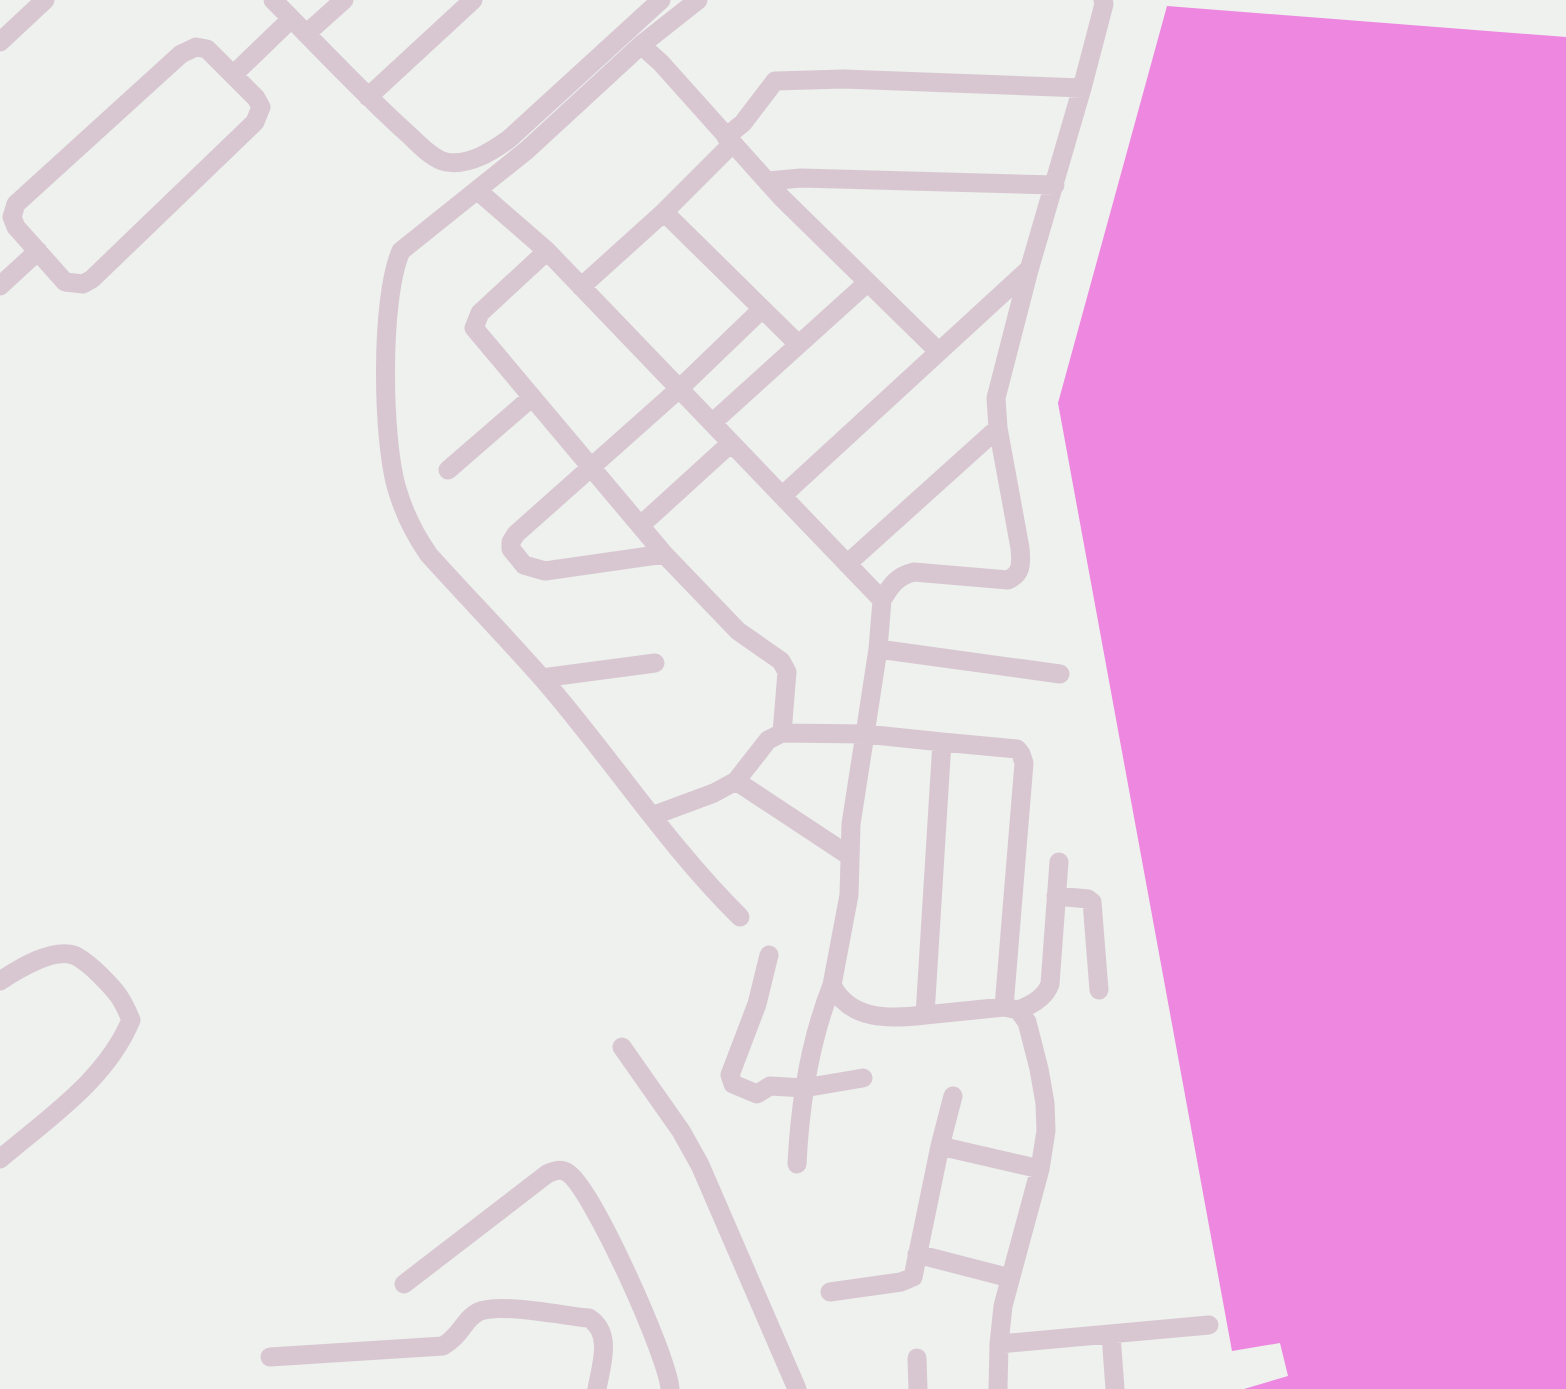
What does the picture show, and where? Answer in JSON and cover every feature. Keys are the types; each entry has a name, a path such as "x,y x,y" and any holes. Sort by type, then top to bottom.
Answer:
{"street":[{"path":"0,42 45,0"},
{"path":"273,0 368,97 431,154 444,162 459,163 474,159 493,150 509,139 661,0"},
{"path":"306,34 344,0"},
{"path":"368,97 473,0"},
{"path":"698,0 641,45 527,150 401,251 394,267 386,364 387,433 397,488 418,538 429,555 542,678 652,816 672,844 740,917"},
{"path":"797,1164 804,1088 815,1034 832,985 849,895 848,855 855,793 878,649 882,600 892,583 902,574 914,572 1008,580 1019,573 1021,566 1020,548 998,428 996,398 1000,374 1082,88 1104,4 1103,0"},
{"path":"233,74 291,18"},
{"path":"641,45 661,63 782,198 938,351"},
{"path":"196,47 207,49 233,74 256,98 261,107 256,122 92,279 83,284 65,282 16,227 12,217 16,204 180,54 196,47"},
{"path":"581,286 664,212 729,141 775,81 786,79 844,79 1082,88"},
{"path":"768,181 801,178 1055,184"},
{"path":"476,190 547,251 882,600"},
{"path":"664,212 798,344"},
{"path":"547,251 480,312 474,328 530,398 664,554 738,631 781,661 787,672 782,733"},
{"path":"0,286 38,252"},
{"path":"782,496 938,351 1029,270"},
{"path":"712,423 868,282"},
{"path":"664,554 545,571 524,565 511,549 513,538 679,389 762,309"},
{"path":"448,470 530,398"},
{"path":"847,564 998,428"},
{"path":"641,525 731,443"},
{"path":"878,649 1060,674"},
{"path":"542,678 655,663"},
{"path":"652,816 714,793 736,781 768,740 782,733 865,734 1016,749 1022,754 1024,763 1011,1009"},
{"path":"925,1015 942,742"},
{"path":"736,781 848,855"},
{"path":"832,985 837,996 849,1007 868,1015 894,1018 1028,1007 1046,994 1050,984 1058,862"},
{"path":"1056,896 1088,899 1092,902 1099,990"},
{"path":"0,981 23,966 46,957 74,955 90,965 121,996 131,1020 122,1040 94,1078 0,1159"},
{"path":"769,955 756,1004 730,1075 730,1080 733,1084 754,1094 770,1086 804,1088 863,1078"},
{"path":"998,1389 998,1344 1002,1306 1040,1169 1046,1131 1045,1104 1027,1022 1011,1009"},
{"path":"622,1048 681,1131 700,1165 797,1389"},
{"path":"830,1292 907,1280 913,1277 940,1146 953,1096"},
{"path":"940,1146 1040,1169"},
{"path":"404,1284 547,1174 557,1169 566,1171 574,1178 587,1197 613,1246 661,1352 670,1378 670,1389"},
{"path":"917,1254 1010,1278"},
{"path":"270,1357 444,1346 455,1340 469,1318 478,1312 497,1308 589,1318 598,1324 603,1334 604,1343 597,1389"},
{"path":"998,1344 1209,1325"},
{"path":"1111,1335 1115,1389"},
{"path":"917,1358 918,1389"}],"shaded area":[{"path":"1167,6 1566,37 1566,1389 1244,1389 1288,1376 1280,1343 1232,1351 1058,403"}]}
